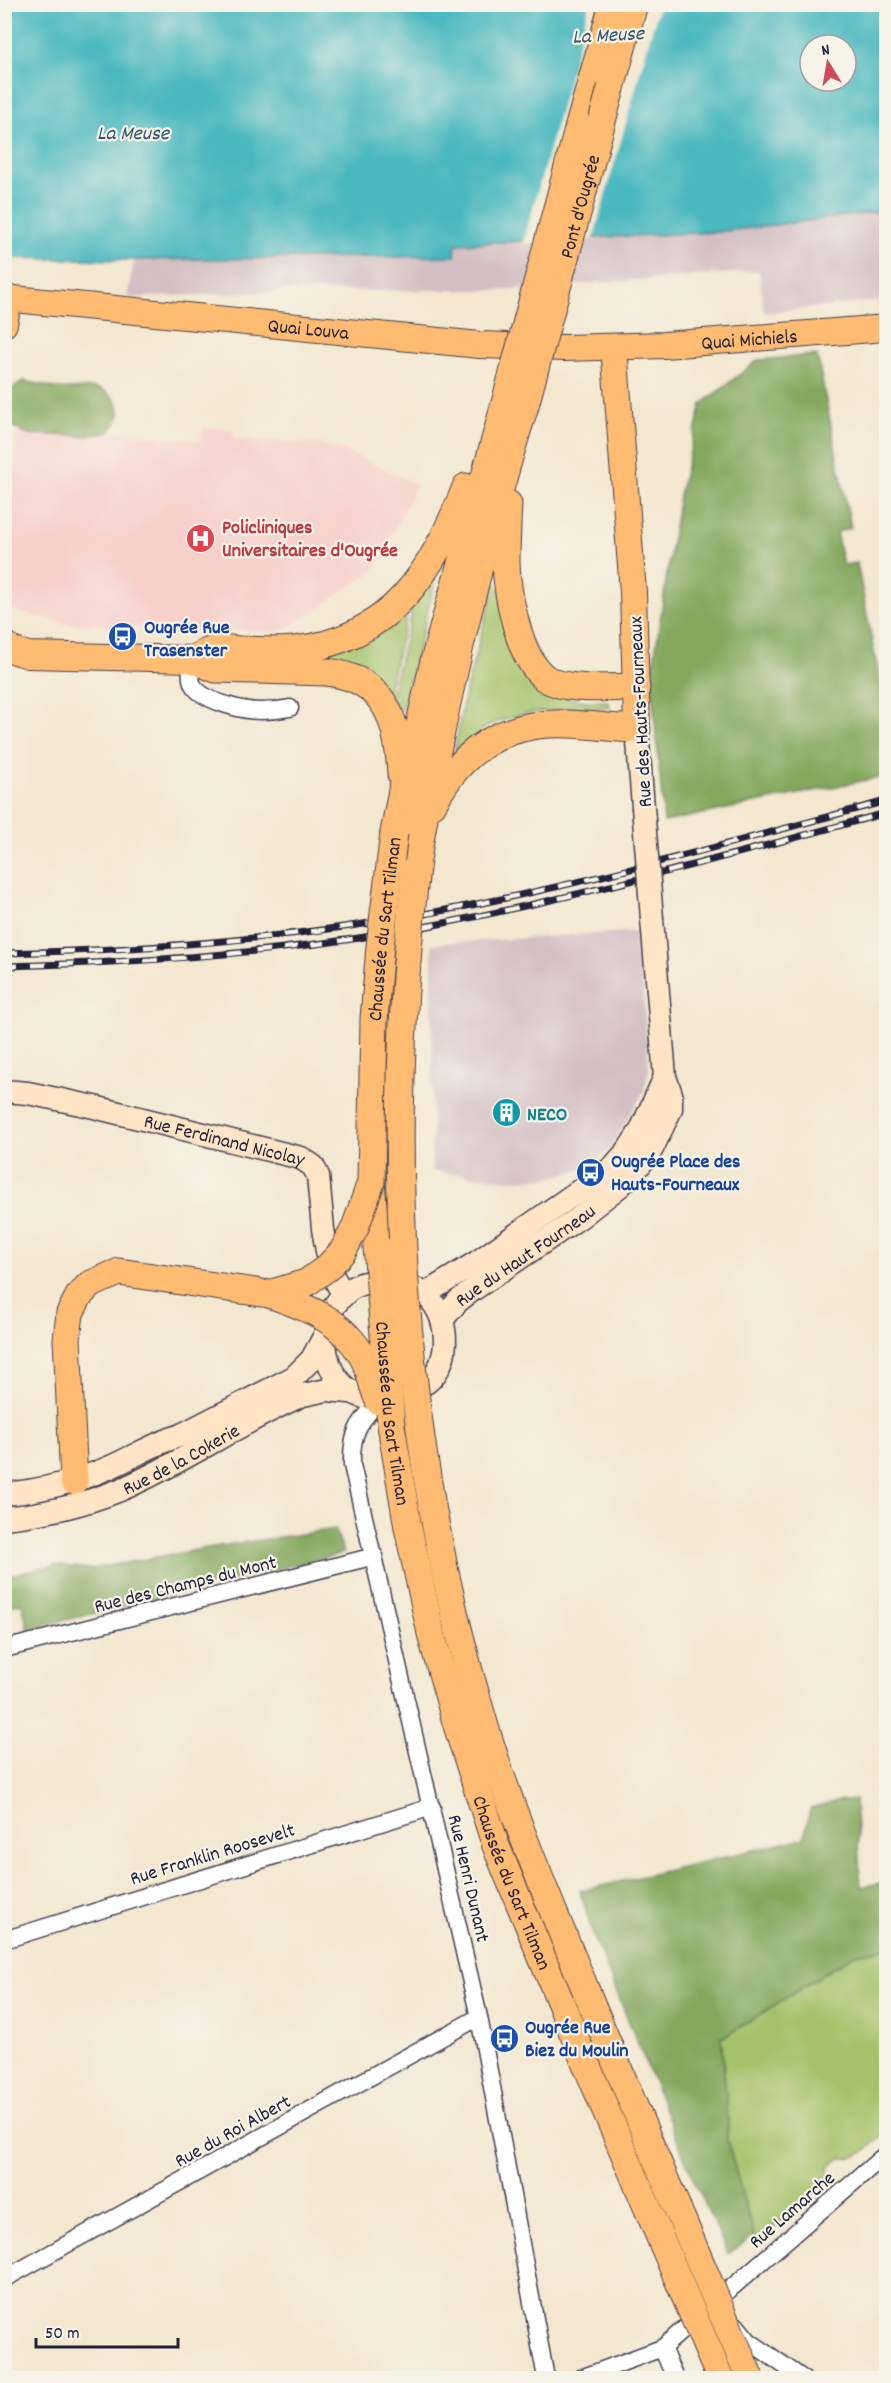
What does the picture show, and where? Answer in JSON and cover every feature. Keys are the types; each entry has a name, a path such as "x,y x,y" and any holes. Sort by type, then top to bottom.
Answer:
{"highway":[{"name":"Pont d'Ougrée","path":"514,408 613,4"},
{"name":"Pont d'Ougrée","path":"514,408 634,4"},
{"name":"Chaussée du Sart Tilman","path":"514,408 434,662 410,768 402,790 407,833 416,868 408,942 402,1036 400,1185 405,1302 416,1412 435,1525 450,1593 484,1722 522,1834 750,2379"},
{"name":"Chaussée du Sart Tilman","path":"500,451 465,623 381,936 374,1019 371,1182 375,1203 391,1425 408,1528 432,1638 458,1729 496,1846 720,2379"},
{"path":"500,451 506,565 518,631 530,659 546,678 568,686 636,687"},
{"path":"192,659 217,649 272,651 318,645 351,634 380,618 398,603 423,575 454,517 469,481 500,451"},
{"path":"192,659 216,669 327,672 364,684 382,700 393,718 400,752 402,790"},
{"path":"407,833 434,802 452,774 473,752 495,737 521,727 567,723 602,728 637,729"},
{"path":"269,1294 306,1283 327,1268 343,1251 355,1228 371,1182"},
{"path":"74,1481 67,1339 70,1314 79,1296 89,1285 119,1272 269,1294 312,1310 340,1327 363,1358 375,1394 391,1425"}],"main road":[{"path":"4,324 7,298"},
{"name":"Quai Louva","path":"7,298 480,345 614,347"},
{"name":"Quai Michiels","path":"614,347 886,328"},
{"name":"Rue des Hauts-Fourneaux","path":"614,347 633,592 637,729 665,1077"},
{"path":"7,650 28,655 192,659"},
{"name":"Rue du Haut Fourneau","path":"425,1294 477,1262 613,1167 641,1130 665,1077"},
{"name":"Rue du Haut Fourneau","path":"442,1320 458,1301 579,1218 621,1185 639,1166 652,1149 671,1109 671,1094 665,1077"},
{"name":"Rue Ferdinand Nicolay","path":"4,1091 28,1093 90,1106 301,1158 313,1166 318,1176 323,1229 331,1273 344,1295"},
{"path":"390,1280 425,1294 442,1320 444,1356 434,1377 409,1392 381,1399 364,1399 349,1392 337,1381 330,1367 325,1335 336,1303 358,1285 371,1281 390,1280"},
{"name":"Rue de la Cokerie","path":"4,1494 27,1492 74,1481 179,1436 290,1379 312,1359 325,1335"},
{"name":"Rue de la Cokerie","path":"4,1518 59,1510 90,1501 155,1472 303,1395 327,1390 349,1392"}],"street":[{"path":"192,659 190,675 193,685 200,694 214,700 259,711 290,708"},
{"name":"Rue Henri Dunant","path":"381,1399 360,1424 352,1443 356,1486 375,1556 479,2018 546,2379"},
{"name":"Rue des Champs du Mont","path":"4,1649 375,1556"},
{"name":"Rue Franklin Roosevelt","path":"4,1940 432,1807"},
{"name":"Rue du Roi Albert","path":"4,2279 479,2018"},
{"name":"Rue Lamarche","path":"662,2349 886,2154"},
{"path":"723,2297 735,2323 749,2341 802,2379"},
{"path":"581,2379 662,2349 675,2379"}],"shaded area":[{"path":"886,211 886,300 764,313 759,271 503,290 291,291 127,298 134,260 455,256 455,244 717,232"},
{"name":"Policliniques Universitaires d'Ougrée","path":"18,424 200,440 204,428 232,429 235,439 323,444 348,452 417,484 374,570 291,626 274,632 66,624 8,609 10,526"},
{"path":"638,931 649,1068 644,1091 610,1149 597,1162 585,1168 551,1178 508,1180 432,1171 432,944"}],"green space":[{"path":"817,355 851,528 836,532 843,565 857,563 886,713 886,776 664,822 651,680 679,495 702,404 758,360"},
{"path":"23,381 60,389 91,388 104,391 118,406 117,421 110,432 84,436 25,434 11,425 6,409 11,389"},
{"path":"430,581 434,583 434,586 402,710 390,699 411,617 411,613 405,606"},
{"path":"495,583 565,698 607,701 610,706 545,711 517,716 490,725 455,749 464,698"},
{"path":"399,611 406,618 388,691 224,657"},
{"path":"335,1529 344,1553 28,1629 22,1603 5,1607 5,1576 54,1565 91,1569 207,1548"},
{"path":"855,1799 861,1887 886,1882 886,1949 855,1954 721,2037 728,2118 727,2140 754,2236 728,2254 692,2176 593,1934 580,1891 804,1838 810,1809 837,1801"},
{"path":"886,1949 886,2131 860,2154 848,2158 842,2157 829,2166 829,2175 821,2187 756,2243 727,2140 728,2118 721,2037 855,1954"}],"water":[{"name":"La Meuse","path":"5,5 886,5 886,211 717,232 456,244 455,256 134,260 5,258"}],"pier":[{"path":"589,5 659,5 593,240 523,244"}],"railway":[{"path":"4,953 115,949 226,941 391,920 557,887 886,801"},
{"path":"4,966 99,963 242,953 384,934 574,895 886,813"}],"place":[{"name":"Policliniques Universitaires d'Ougrée","path":"201,538"},
{"name":"Ougrée Rue Trasenster","path":"123,637"},
{"name":"NECO","path":"506,1113"},
{"name":"Ougrée Place des Hauts-Fourneaux","path":"590,1172"},
{"name":"Ougrée Rue Biez du Moulin","path":"504,2038"}]}
